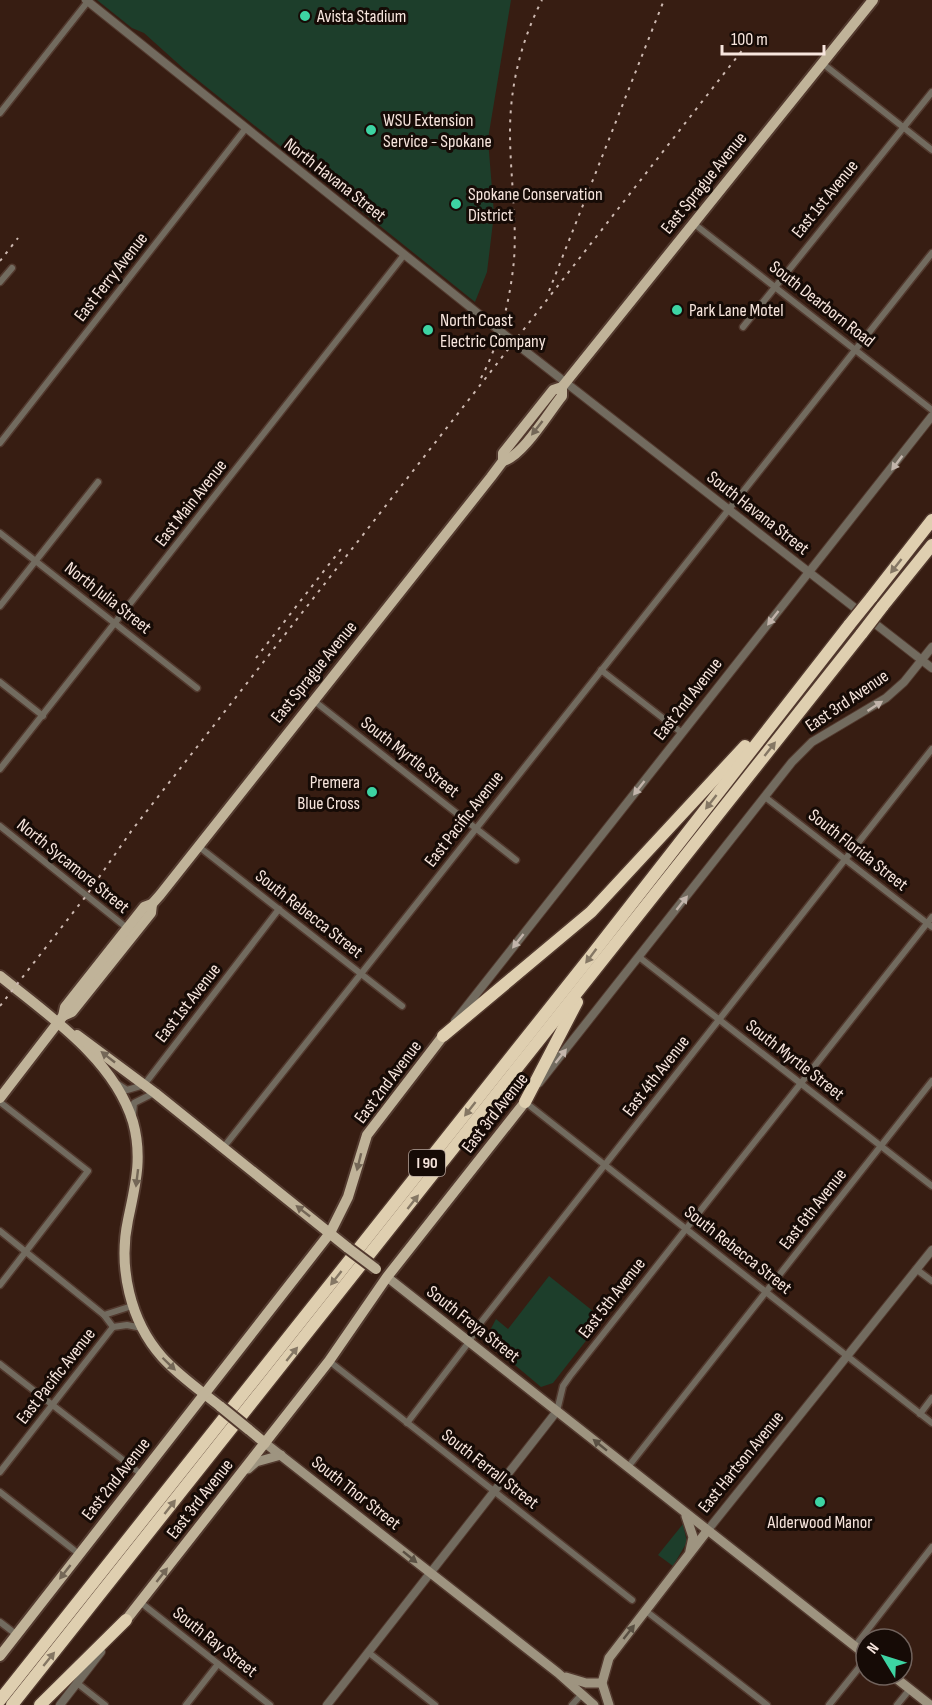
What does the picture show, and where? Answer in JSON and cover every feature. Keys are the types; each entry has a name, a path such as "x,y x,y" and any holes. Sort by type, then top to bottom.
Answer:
{"highway":[{"name":"I 90","path":"0,1700 584,966 932,520"},
{"name":"I 90","path":"12,1705 932,545"},
{"path":"443,1036 591,912 644,857 828,653"},
{"path":"525,1102 590,976"},
{"path":"40,1705 126,1620"}],"main road":[{"name":"East Sprague Avenue","path":"0,1100 61,1019 65,1007 127,928 144,907 152,904 503,461 512,459 562,396 564,385 873,0"},
{"name":"East Sprague Avenue","path":"61,1019 72,1012 151,913 152,904"},
{"path":"0,976 61,1019"},
{"name":"South Thor Street","path":"61,1019 110,1078 132,1120 137,1141 139,1173 128,1221 124,1252 132,1306 142,1328 161,1356 265,1443 558,1673 594,1705"},
{"name":"South Freya Street","path":"61,1019 348,1248 854,1645"},
{"name":"East 2nd Avenue","path":"0,1656 330,1233 348,1197 367,1135 443,1036"},
{"name":"East 3rd Avenue","path":"126,1620 329,1361 387,1277 525,1102"},
{"path":"237,1479 256,1462 281,1455"},
{"path":"678,1508 688,1520 692,1531 693,1543 686,1558"},
{"name":"East Hartson Avenue","path":"602,1683 609,1658 707,1531"},
{"path":"558,1673 586,1683 602,1683 609,1705"},
{"path":"907,1687 930,1703"}],"street":[{"path":"0,113 87,0"},
{"name":"North Havana Street","path":"87,0 564,385"},
{"path":"822,63 932,150"},
{"name":"East 1st Avenue","path":"742,327 932,92"},
{"name":"East Ferry Avenue","path":"0,443 246,128"},
{"name":"South Dearborn Road","path":"693,223 932,410"},
{"path":"728,509 932,253"},
{"name":"East Main Avenue","path":"0,769 404,255"},
{"path":"0,282 12,268"},
{"name":"South Havana Street","path":"564,385 932,668"},
{"path":"809,572 932,416"},
{"path":"0,606 98,482"},
{"name":"East Pacific Avenue","path":"223,1148 728,509"},
{"name":"North Julia Street","path":"0,533 197,687"},
{"name":"East 2nd Avenue","path":"443,1036 809,572"},
{"path":"922,660 932,647"},
{"name":"East 3rd Avenue","path":"525,1102 765,797 812,742 886,698 922,660"},
{"path":"601,670 682,733"},
{"path":"0,682 43,716"},
{"name":"South Myrtle Street","path":"313,700 516,860"},
{"name":"East 4th Avenue","path":"407,1423 478,1326 932,749"},
{"name":"South Florida Street","path":"765,797 929,925"},
{"name":"North Sycamore Street","path":"0,826 127,928"},
{"name":"South Rebecca Street","path":"198,845 402,1006"},
{"name":"East 1st Avenue","path":"144,1084 279,909"},
{"name":"East 5th Avenue","path":"327,1705 557,1411 563,1386 800,1083 929,925 932,916"},
{"name":"South Myrtle Street","path":"639,957 932,1186"},
{"path":"110,1078 127,1090 144,1084"},
{"name":"East 6th Avenue","path":"628,1467 932,1082"},
{"path":"132,1120 134,1103 155,1093"},
{"path":"0,1100 88,1171 0,1285"},
{"name":"South Rebecca Street","path":"525,1102 932,1423"},
{"path":"0,1231 104,1315 113,1327 127,1325 142,1328"},
{"name":"East Hartson Avenue","path":"707,1531 932,1250"},
{"path":"916,1269 932,1281"},
{"path":"104,1315 132,1306"},
{"name":"East Pacific Avenue","path":"0,1472 113,1327"},
{"name":"South Ferrall Street","path":"329,1361 632,1600"},
{"path":"0,1364 141,1474"},
{"path":"920,1414 932,1398"},
{"path":"0,1492 79,1554"},
{"path":"870,1627 932,1547"},
{"name":"South Ray Street","path":"140,1602 270,1705"},
{"path":"646,1611 767,1705"},
{"name":"East 3rd Avenue","path":"60,1705 126,1620"},
{"path":"0,1622 17,1635"},
{"path":"368,1652 435,1705"},
{"path":"186,1705 218,1664"},
{"path":"829,1705 854,1674"},
{"path":"76,1683 105,1705"},
{"path":"897,1705 910,1689"},
{"path":"572,1705 581,1695"}],"green space":[{"path":"97,0 511,0 488,139 494,214 487,272 475,302 184,69 144,33 132,28"},
{"path":"549,1276 603,1319 553,1383 541,1387 485,1340 496,1319 508,1329"},
{"path":"683,1524 687,1542 673,1566 658,1555"}],"railway":[{"path":"481,378 499,336 510,291 515,244 510,132 512,98 518,64 528,31 542,0"},
{"path":"549,291 664,0"},
{"path":"0,1006 86,896 132,830 744,48"},
{"path":"0,261 18,238"},
{"path":"256,658 341,549"}],"place":[{"name":"Avista Stadium","path":"305,16"},
{"name":"WSU Extension Service - Spokane","path":"371,130"},
{"name":"Spokane Conservation District","path":"456,204"},
{"name":"Park Lane Motel","path":"677,310"},
{"name":"North Coast Electric Company","path":"428,330"},
{"name":"Premera Blue Cross","path":"372,792"},
{"name":"Alderwood Manor","path":"820,1502"}]}
